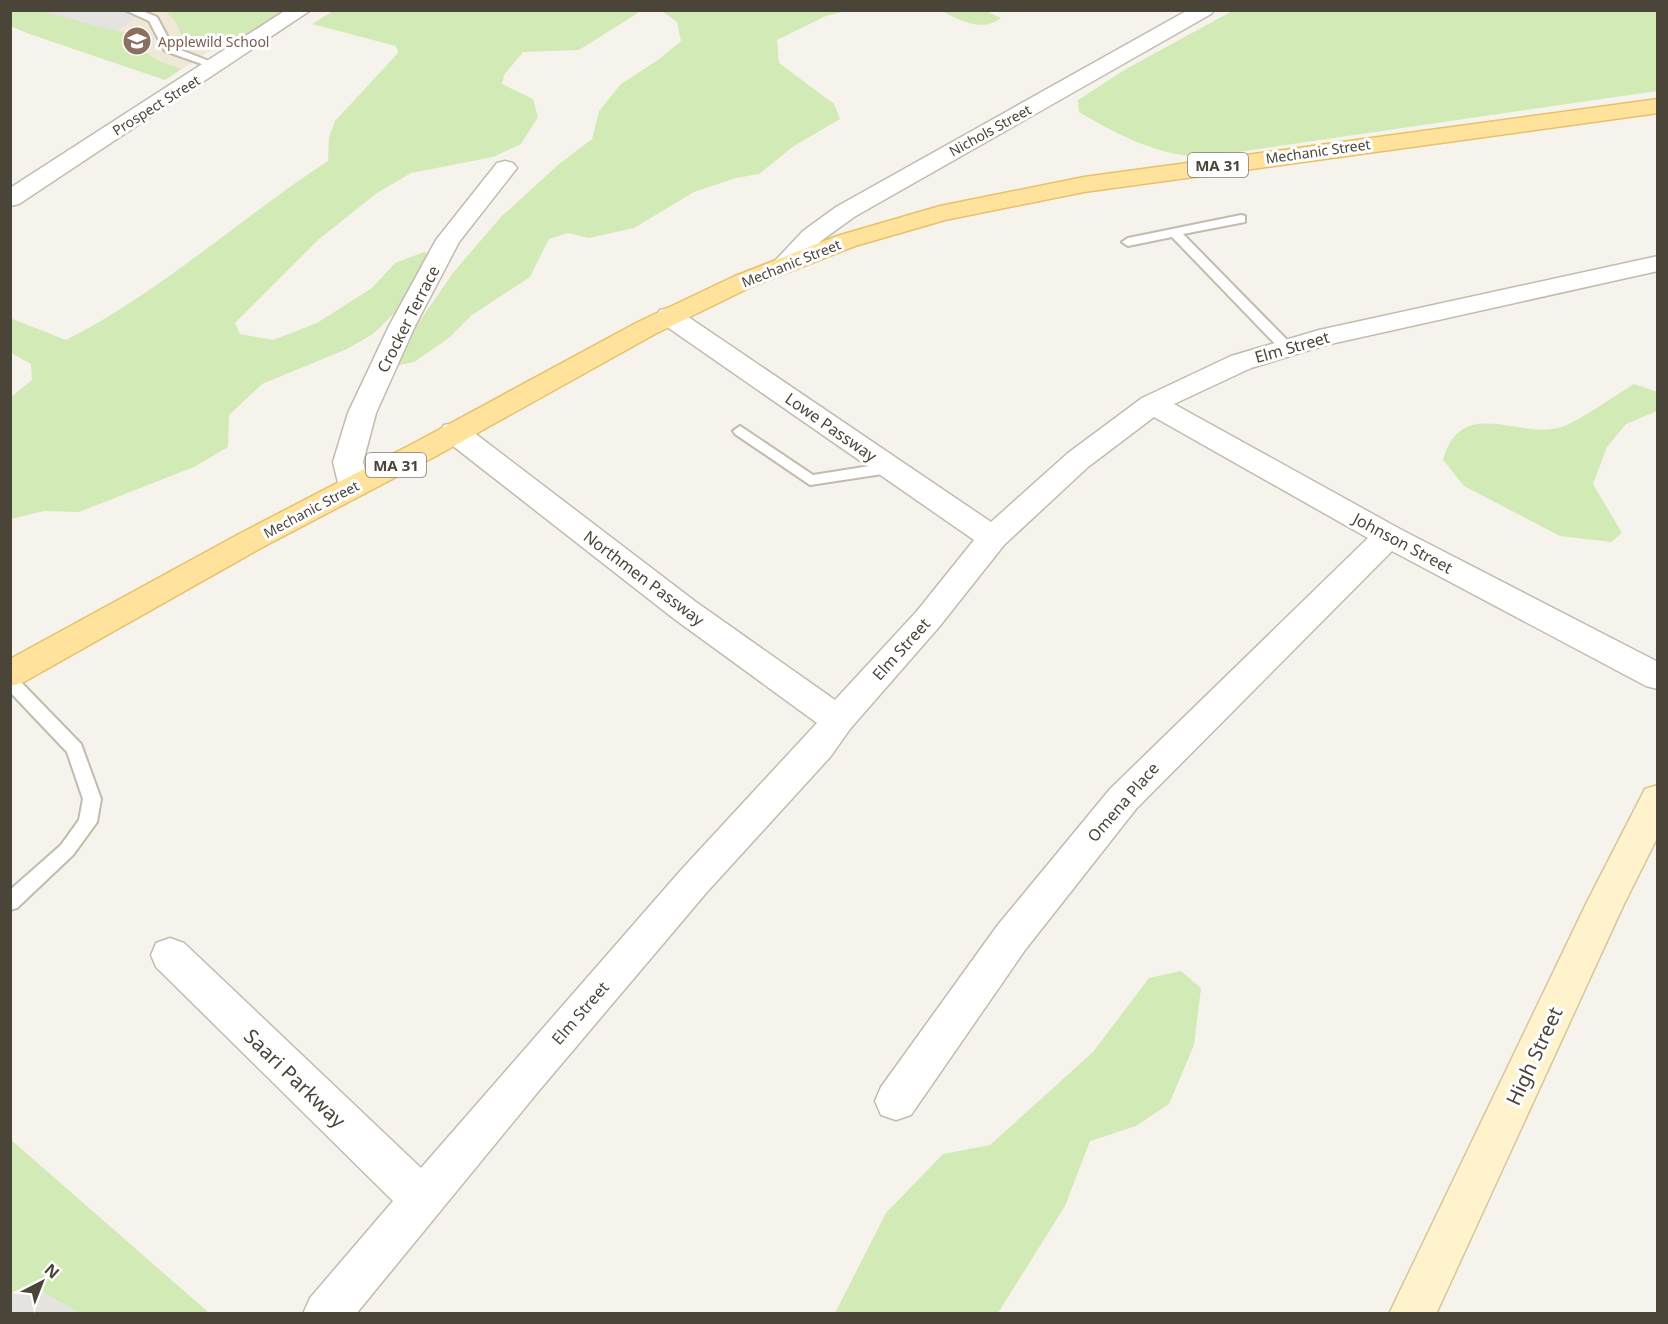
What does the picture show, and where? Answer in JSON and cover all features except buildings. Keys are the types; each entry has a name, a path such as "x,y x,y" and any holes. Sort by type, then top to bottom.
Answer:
{"main road":[{"name":"Mechanic Street","path":"10,674 250,541 426,449 453,432 669,316 786,263 846,241 987,201 1061,187 1658,106"},
{"name":"High Street","path":"1412,1314 1606,902 1658,799"}],"street":[{"name":"Prospect Street","path":"10,199 301,10"},
{"name":"Nichols Street","path":"786,263 812,236 845,212 1204,10"},
{"name":"Crocker Terrace","path":"354,487 348,462 362,413 402,327 448,240 505,168"},
{"name":"Elm Street","path":"326,1314 694,881 819,746 838,720 928,619 993,538 1078,460 1152,404 1241,362 1319,338 1658,263"},
{"name":"Lowe Passway","path":"669,316 993,538"},
{"name":"Johnson Street","path":"1152,404 1389,536 1658,677"},
{"name":"Northmen Passway","path":"453,432 525,484 595,541 711,629 838,720"},
{"name":"Omena Place","path":"896,1101 1011,938 1123,799 1389,536"},
{"name":"Saari Parkway","path":"170,955 422,1199"}],"lane":[{"path":"130,10 153,19 164,43 170,49 217,66"},
{"path":"1128,242 1241,219"},
{"path":"1175,233 1287,348"},
{"path":"740,431 810,480 889,468"},
{"path":"10,681 75,749 92,800 88,822 67,850 10,902"}],"shaded area":[{"path":"130,10 142,14 117,31 42,11"},
{"name":"Applewild School","path":"11,11 272,11 165,80 11,26"},
{"path":"34,1286 78,1313 11,1313 11,1292"}],"green space":[{"path":"1234,10 1657,11 1657,91 1201,156 1182,155 1151,147 1105,127 1079,112 1078,100 1126,69"},
{"path":"11,11 42,11 139,35 149,55 181,69 165,80 27,33 11,26"},
{"path":"165,11 283,11 237,40 213,48 200,48 186,45 175,21"},
{"path":"333,11 641,11 579,50 523,52 504,75 502,84 533,99 538,117 521,144 493,157 411,173 377,193 319,239 235,323 240,334 273,340 317,323 372,288 395,263 424,252 431,255 408,300 373,334 347,349 262,384 229,415 228,447 194,467 79,512 44,511 11,519 11,397 32,380 31,364 11,353 10,318 66,340 135,300 328,161 329,137 335,121 398,53 396,46 312,24"},
{"path":"662,11 846,11 826,16 777,40 779,63 834,104 840,119 794,146 759,174 736,178 694,192 634,228 589,238 568,233 549,239 530,277 472,315 449,338 414,362 395,366 403,345 453,273 500,218 558,165 592,139 599,111 621,84 658,60 681,41 677,22"},
{"path":"941,11 986,11 1001,18 979,25 971,24"},
{"path":"1634,384 1657,392 1657,411 1626,424 1607,447 1593,484 1622,533 1611,542 1560,536 1464,486 1443,460 1451,441 1463,429 1476,424 1542,430 1558,428 1585,415"},
{"path":"1181,971 1201,988 1194,1045 1169,1104 1136,1126 1090,1141 1065,1206 998,1313 835,1313 886,1213 943,1154 990,1145 1093,1052 1149,978"},
{"path":"10,1139 207,1313 78,1313 34,1286 11,1292"}],"place":[{"name":"Applewild School","path":"137,41"}]}
